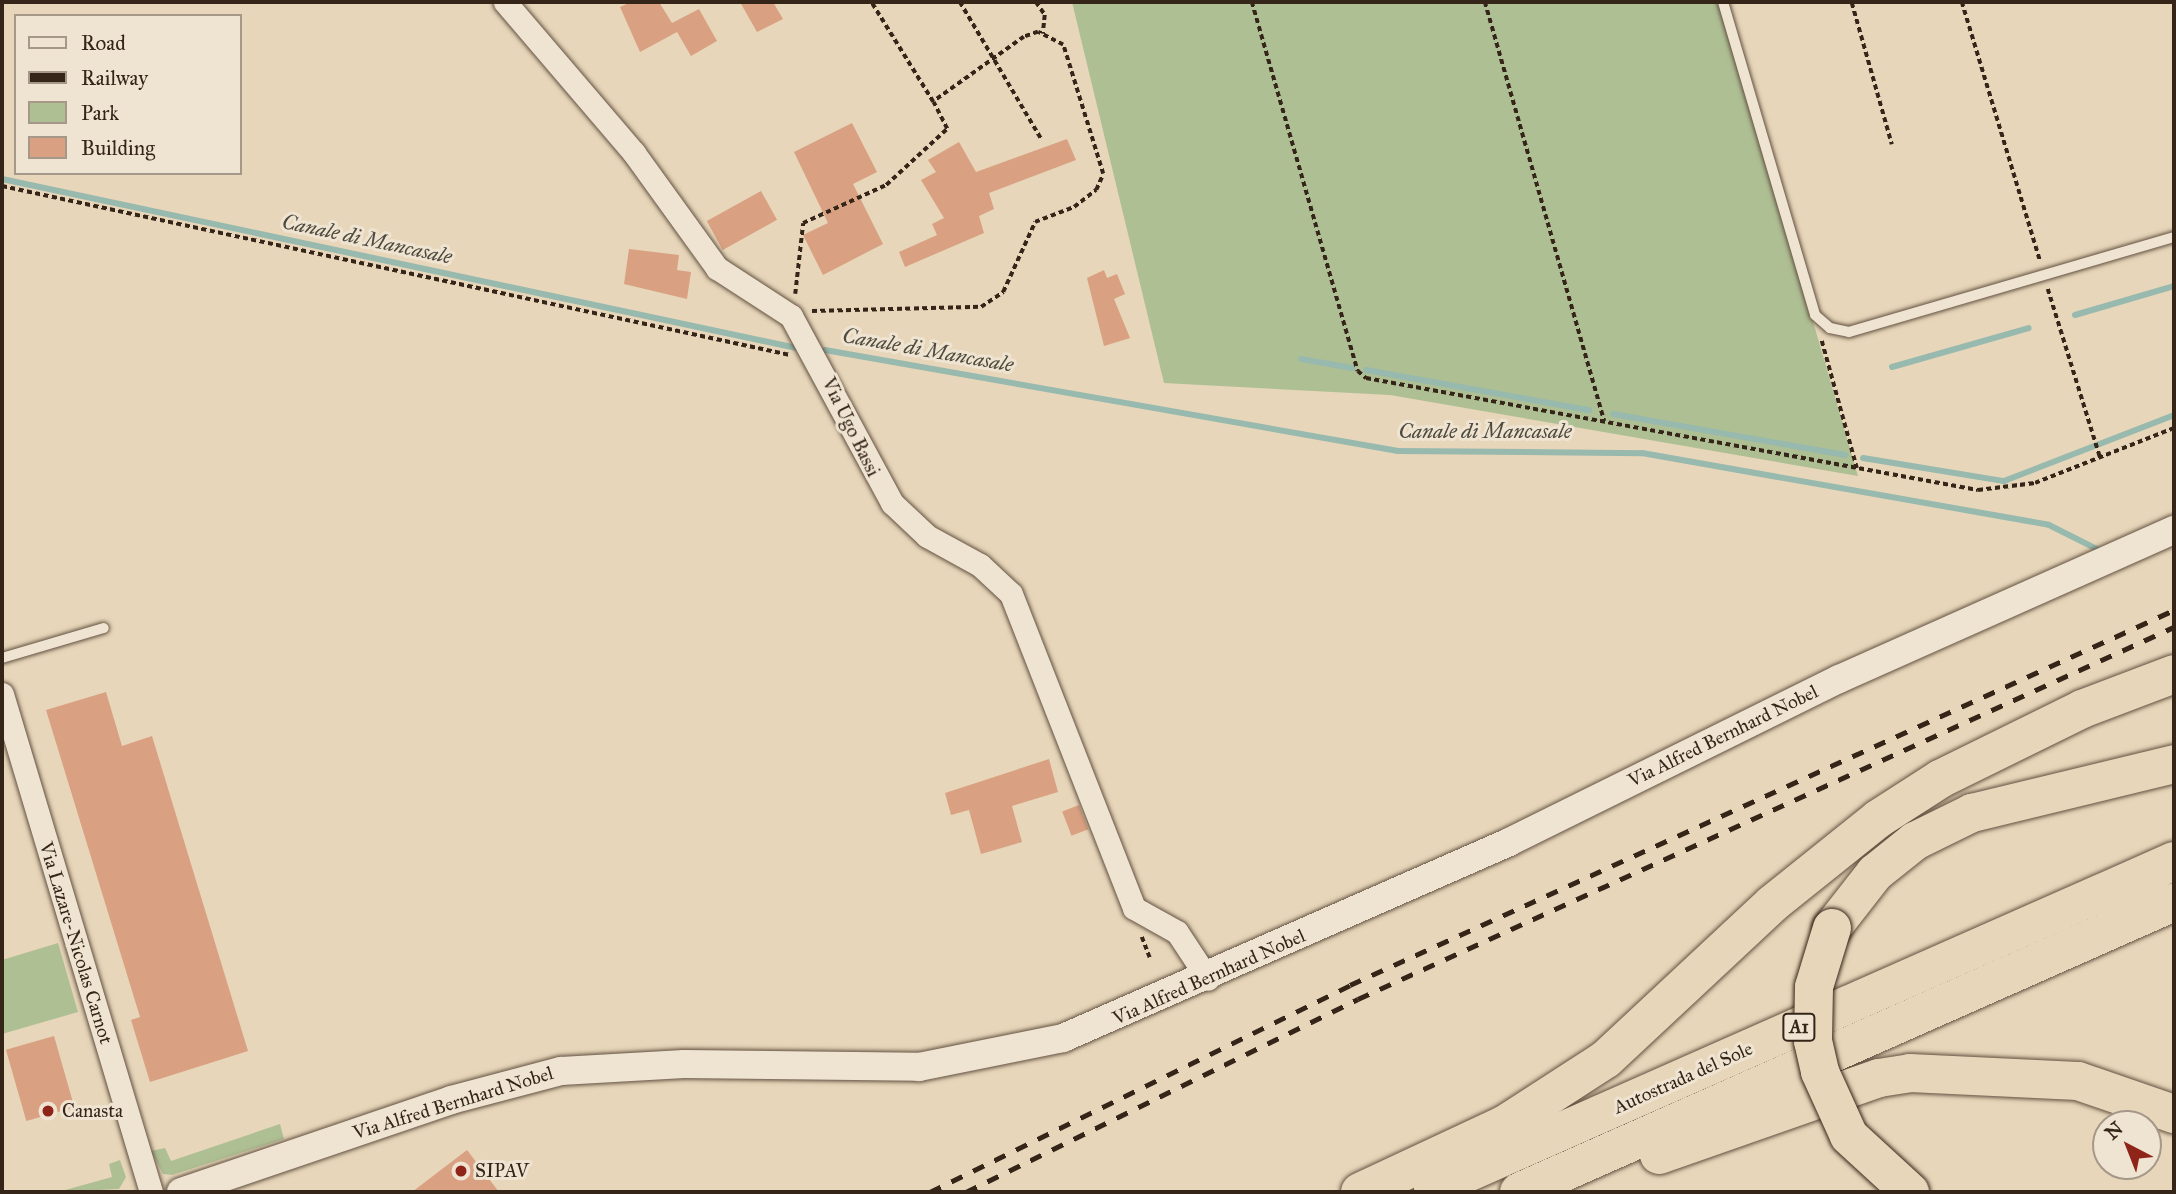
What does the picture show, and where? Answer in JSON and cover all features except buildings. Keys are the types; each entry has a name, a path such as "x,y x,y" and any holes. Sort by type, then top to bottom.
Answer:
{"highway":[{"path":"1360,1192 1504,1125 1606,1059 1772,904 1930,786 2082,709 2174,674"},
{"path":"1910,1192 1849,1136 1820,1072 1813,1041 1814,987 1832,928 1875,873 1915,841 1972,813 2174,764"},
{"name":"Autostrada del Sole","path":"1423,1192 2174,861"},
{"name":"Autostrada del Sole","path":"1519,1192 2174,902"},
{"path":"1555,1192 1879,1078 1910,1073 2078,1081 2174,1114"}],"street":[{"name":"Via Ugo Bassi","path":"505,2 634,152 717,268 794,321 820,362 862,455 892,503 927,536 980,565 1011,594 1134,908 1177,932 1208,979"},
{"name":"Via Alfred Bernhard Nobel","path":"181,1192 451,1100 561,1071 623,1065 951,1063 1063,1038 1208,979 1509,842 1839,679 2174,530"},
{"name":"Via Lazare-Nicolas Carnot","path":"2,694 151,1192"}],"lane":[{"path":"1723,2 1815,315 1849,332 2174,237"},
{"path":"2,658 104,628"}],"path":[{"path":"871,2 947,129 886,185 803,223 794,321 825,309 981,307 1003,292 1035,222 1096,190 1103,174 1098,146 1063,45 1044,34 1024,37 933,102"},
{"path":"960,2 1042,140"},
{"path":"1036,2 1045,15 1044,34"},
{"path":"1252,2 1358,371 1366,378 2008,490 2174,428"},
{"path":"1485,2 1604,421"},
{"path":"1962,2 2100,457"},
{"path":"1852,3 1892,144"},
{"path":"2,186 820,362"},
{"path":"1815,315 1857,465"}],"green space":[{"path":"1072,2 1720,2 1858,476 1390,395 1164,383"},
{"path":"58,943 78,1012 2,1034 2,960"},
{"path":"280,1124 284,1139 172,1175 163,1174 151,1151 165,1148 171,1161"},
{"path":"120,1160 126,1177 119,1189 58,1192 112,1177 109,1164"}],"waterway":[{"name":"Canale di Mancasale","path":"2,179 801,349"},
{"path":"2075,315 2174,286"},
{"path":"1892,367 2029,328"},
{"name":"Canale di Mancasale","path":"825,350 1398,451 1642,453 2049,525 2099,550"},
{"path":"1301,359 1352,368"},
{"path":"1366,370 1589,410"},
{"path":"1613,414 1845,455"},
{"path":"1863,458 2004,481 2174,415"}],"railway":[{"path":"930,1192 1350,985 2174,610"},
{"path":"966,1192 1358,999 2174,627"}],"place":[{"name":"Canasta","path":"48,1111"},
{"name":"SIPAV","path":"461,1171"}]}
